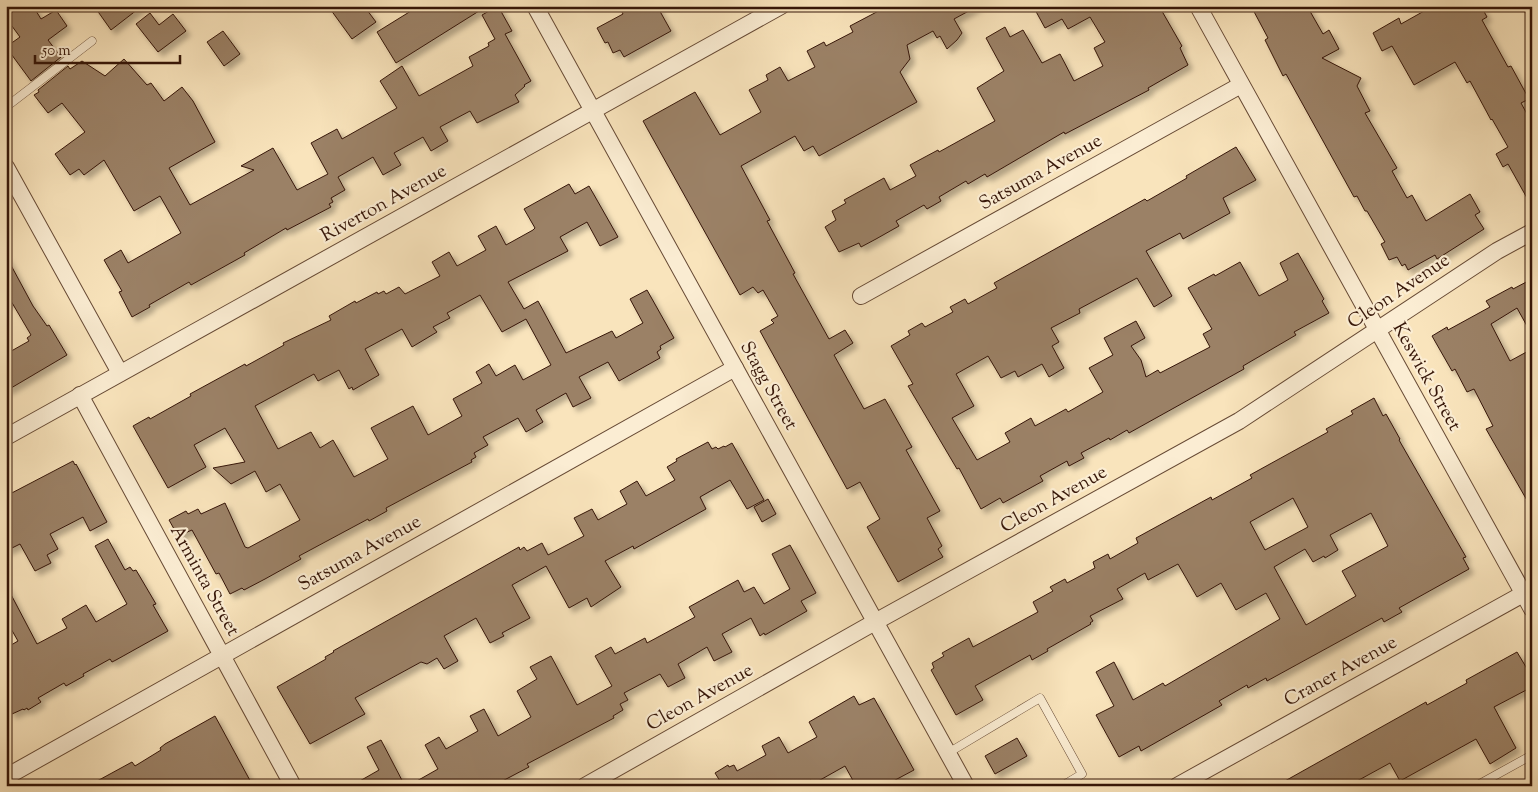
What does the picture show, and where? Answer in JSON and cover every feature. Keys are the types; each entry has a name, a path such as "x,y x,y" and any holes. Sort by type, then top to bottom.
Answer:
{"street":[{"name":"Stagg Street","path":"535,6 966,786"},
{"name":"Riverton Avenue","path":"6,436 781,6"},
{"name":"Keswick Street","path":"1198,6 1532,609"},
{"name":"Satsuma Avenue","path":"861,296 1241,85"},
{"path":"6,167 120,373"},
{"name":"Cleon Avenue","path":"585,786 875,622 1240,420 1497,251 1532,232"},
{"name":"Satsuma Avenue","path":"6,777 735,368"},
{"name":"Arminta Street","path":"80,395 293,786"},
{"name":"Craner Avenue","path":"1177,786 1523,594"}],"lane":[{"path":"6,108 92,41"},
{"path":"948,753 1040,698 1082,774 1062,786"},
{"path":"1476,786 1532,755"}],"building":[{"path":"14,6 33,6 41,19 56,10 67,26 48,40 61,57 31,81 6,47 20,37 6,18 6,12"},
{"path":"94,6 142,6 111,30"},
{"path":"328,6 364,6 376,22 352,39"},
{"path":"419,6 487,6 396,63 377,32"},
{"path":"498,6 512,31 505,34 531,81 524,85 515,95 519,102 477,123 470,111 440,127 448,141 431,151 423,137 394,153 401,165 383,175 373,157 338,177 345,190 331,198 333,202 329,204 331,207 287,230 286,228 244,253 245,255 191,285 189,282 132,317 119,292 122,291 104,260 121,250 128,263 181,233 160,196 134,211 104,160 84,175 79,169 70,175 55,154 85,132 62,103 48,113 34,95 39,92 38,90 68,66 70,69 82,61 105,76 124,59 147,85 151,83 164,101 182,87 193,101 215,142 169,168 190,205 254,170 241,166 273,148 297,190 328,174 311,143 337,129 342,139 397,108 380,81 402,66 419,96 473,66 469,57 489,46 488,43 495,39 482,15"},
{"path":"619,6 657,6 671,31 624,57 620,50 613,53 608,42 605,43 597,28 623,14"},
{"path":"888,6 978,6 954,19 962,33 947,49 940,36 937,38 933,31 907,45 910,59 900,72 917,102 819,156 813,146 804,151 795,136 741,166 770,220 767,221 795,273 793,274 829,339 845,330 853,343 834,355 864,409 885,399 912,447 906,450 940,511 927,518 942,546 938,549 943,557 898,582 867,527 880,519 860,482 847,489 760,331 774,323 771,320 778,316 763,290 758,293 753,287 740,295 643,121 695,92 720,135 761,112 749,90 768,80 766,75 780,67 788,81 815,67 807,51 824,42 826,46 853,32 850,26"},
{"path":"1033,6 1159,6 1182,46 1180,48 1188,65 1148,88 1149,90 1065,134 1064,132 987,177 985,174 968,184 966,181 939,197 941,201 927,209 924,205 896,221 899,226 876,239 861,247 859,243 839,252 825,227 836,220 832,211 846,203 844,200 884,178 890,190 916,176 910,165 938,150 939,152 995,121 977,88 1004,71 986,38 1005,27 1010,37 1023,30 1042,63 1060,54 1074,81 1103,66 1094,48 1105,42 1090,17 1068,29 1062,19 1045,28"},
{"path":"1251,6 1307,6 1323,34 1329,30 1339,49 1322,58 1361,78 1357,86 1370,111 1365,113 1397,168 1392,171 1407,198 1412,195 1426,221 1470,194 1480,212 1475,215 1484,229 1437,259 1435,255 1408,270 1405,264 1402,266 1397,257 1389,260 1381,244 1385,242 1357,196 1354,197 1286,74 1283,76 1265,40 1268,38"},
{"path":"1433,6 1481,6 1487,17 1482,20 1508,67 1511,66 1529,99 1521,103 1532,123 1532,207 1508,164 1503,167 1496,154 1508,147 1470,81 1467,83 1455,62 1414,85 1392,46 1382,51 1373,33 1399,18 1401,24"},
{"path":"150,13 159,25 173,14 186,31 158,52 136,24"},
{"path":"223,31 240,54 224,66 207,42"},
{"path":"1236,147 1256,180 1223,198 1230,213 1183,239 1180,233 1146,251 1172,296 1154,307 1137,278 1079,309 1080,313 1051,328 1059,342 1052,346 1064,368 1049,377 1042,364 1018,377 1015,371 1001,378 988,356 956,374 974,406 952,418 977,460 1010,442 1005,433 1031,418 1035,426 1066,409 1068,412 1103,392 1089,368 1113,355 1104,338 1136,321 1145,338 1131,346 1141,360 1146,377 1158,370 1160,373 1210,347 1203,334 1212,329 1188,288 1240,262 1259,296 1288,280 1280,263 1298,253 1324,299 1322,301 1329,313 1294,332 1296,335 1243,366 1244,369 1129,433 1127,430 1081,453 1084,458 1069,466 1067,461 1040,476 1043,481 1003,503 1000,498 981,509 959,468 957,469 908,386 913,384 891,346 910,335 908,331 922,323 925,327 953,312 950,307 965,299 968,304 997,288 994,283 1145,199 1147,201"},
{"path":"569,184 575,194 589,186 618,237 600,246 587,222 560,237 568,251 508,282 524,309 538,301 566,353 612,331 616,338 643,323 630,299 647,290 674,338 660,346 661,349 657,352 660,358 619,381 608,362 579,377 591,398 573,407 566,393 536,410 543,422 526,432 518,418 483,437 488,445 474,453 476,457 471,460 472,462 386,508 387,511 369,521 368,519 299,556 301,559 265,579 244,590 242,588 230,594 219,573 216,574 192,530 178,536 169,520 186,511 188,514 198,509 201,514 225,503 245,547 248,548 300,520 280,484 266,492 255,471 231,484 213,468 245,462 225,428 194,445 206,467 168,488 133,426 149,417 150,419 191,396 190,394 284,345 283,343 331,320 329,316 355,301 356,303 377,292 378,294 384,291 386,294 399,287 405,294 440,276 432,262 449,252 457,266 486,250 478,236 496,226 506,245 535,228 524,209","holes":["480,295 502,332 526,319 551,365 523,380 515,365 496,376 489,364 476,372 482,383 453,399 462,416 428,435 413,406 371,428 388,459 354,477 333,440 320,448 311,432 278,449 255,406 314,374 318,381 339,370 349,389 352,387 353,390 379,375 365,349 402,329 412,347 437,332 433,327 450,318 447,313"]},
{"path":"6,256 33,306 47,326 49,325 67,355 6,391 6,354 29,341 27,338 31,335 11,301 6,304"},
{"path":"1532,279 1532,335 1517,308 1491,324 1510,361 1532,349 1532,509 1486,429 1493,426 1474,389 1467,392 1455,369 1452,371 1432,336 1447,327 1448,330 1490,307 1486,301"},
{"path":"1374,398 1383,416 1386,414 1466,557 1463,558 1469,569 1399,608 1402,612 1384,622 1382,618 1267,681 1266,678 1248,688 1247,685 1219,701 1222,705 1141,751 1139,746 1119,757 1096,715 1114,706 1096,672 1114,662 1133,700 1163,683 1165,686 1280,619 1266,593 1236,610 1221,583 1197,597 1178,564 1148,580 1145,573 1117,589 1123,599 1090,616 1093,621 1091,624 1047,649 1048,651 1032,660 1030,655 975,686 983,700 956,715 931,670 934,668 932,663 944,656 942,653 969,638 973,647 1038,612 1033,602 1053,591 1050,587 1065,579 1067,583 1095,568 1093,562 1108,554 1110,559 1138,543 1136,538 1211,497 1212,500 1252,478 1250,475 1328,432 1326,429 1353,414 1351,411","holes":["1293,498 1308,527 1265,550 1250,522","1371,513 1388,546 1342,571 1356,596 1306,625 1274,567 1305,549 1313,562 1324,556 1325,558 1338,550 1330,535"]},
{"path":"708,442 712,449 725,447 732,443 764,500 747,509 730,480 700,497 706,509 634,549 633,546 605,561 621,587 591,607 587,598 569,608 546,566 512,585 530,618 502,633 504,636 490,643 476,618 444,636 458,661 444,669 437,658 427,664 421,662 355,698 365,714 310,744 277,687 326,659 325,657 333,651 519,547 520,550 524,547 527,551 542,543 548,555 584,536 574,518 592,509 598,520 627,504 620,491 637,481 646,496 675,480 667,467 677,461 676,459"},
{"path":"73,461 107,522 90,531 83,517 50,534 58,549 47,555 51,563 35,571 20,544 6,551 6,496"},
{"path":"768,499 776,514 762,522 754,507"},
{"path":"108,539 125,570 130,567 133,571 136,570 156,604 153,605 168,631 112,662 110,659 66,686 64,683 38,698 41,702 28,710 27,708 23,709 12,714 6,704 6,648 18,641 6,620 6,585 37,644 67,628 62,619 86,605 96,622 127,604 95,546"},
{"path":"790,545 816,593 801,601 807,611 765,635 764,633 760,636 751,618 722,634 732,652 714,661 707,647 678,664 685,678 668,687 660,674 624,693 628,700 620,704 623,710 613,716 614,718 527,764 529,767 493,786 408,786 438,769 425,745 439,737 446,749 478,731 470,716 484,709 498,736 531,717 517,691 537,679 530,667 551,656 577,705 612,686 595,656 611,647 615,654 645,638 647,643 695,617 689,607 738,580 744,592 754,587 764,604 790,589 772,554"},
{"path":"1517,652 1532,677 1532,687 1494,707 1516,748 1490,764 1476,739 1400,781 1390,763 1348,786 1276,786 1426,702 1427,705 1467,683 1466,680"},
{"path":"854,696 859,705 874,698 914,770 884,786 856,786 845,766 813,784 811,780 801,786 711,786 720,781 715,773 728,765 729,767 734,765 737,771 766,755 762,746 779,737 788,753 817,737 809,722"},
{"path":"215,716 253,786 88,786 132,762 135,766 161,750 160,748 165,744"},
{"path":"1017,738 1027,756 995,774 985,756"},
{"path":"381,740 405,786 351,786 379,770 367,747"}]}
